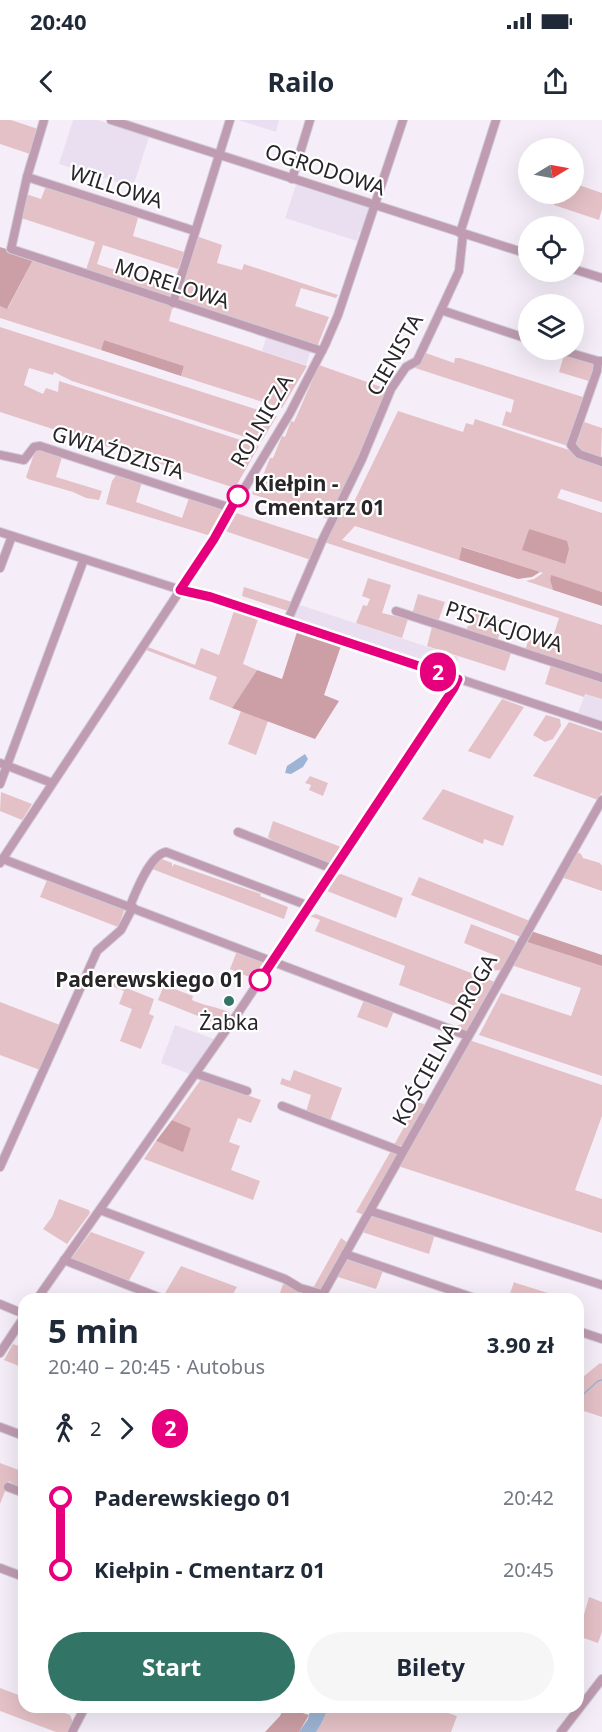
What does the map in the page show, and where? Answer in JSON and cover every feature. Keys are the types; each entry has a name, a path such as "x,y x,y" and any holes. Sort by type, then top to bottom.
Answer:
{"street":[{"path":"27,177 44,120"},
{"name":"OGRODOWA","path":"111,120 518,251"},
{"path":"173,303 230,120"},
{"path":"292,179 310,120"},
{"name":"ROLNICZA","path":"2,861 180,590 287,418 338,315 403,120"},
{"name":"CIENISTA","path":"287,622 392,389 406,367 417,361 460,267 462,233 496,120"},
{"name":"WILLOWA","path":"27,177 195,231"},
{"name":"MORELOWA","path":"27,177 11,249 322,351"},
{"path":"584,272 602,278"},
{"path":"441,310 518,336"},
{"path":"584,357 600,361 571,445 579,454 602,462"},
{"name":"GWIAŹDZISTA","path":"0,455 24,460 34,447 40,447 231,508"},
{"path":"0,532 180,590 211,597 602,726"},
{"path":"0,568 12,536"},
{"path":"0,784 3,764 84,559"},
{"name":"PISTACJOWA","path":"396,611 602,678"},
{"path":"41,1293 197,1074 458,679"},
{"path":"3,764 52,783"},
{"name":"KOŚCIELNA DROGA","path":"323,1293 601,802"},
{"path":"238,832 333,870"},
{"path":"0,1167 97,951 121,930 139,884 155,857 166,852 309,906"},
{"path":"2,861 131,906 468,1036"},
{"path":"197,1074 248,1091"},
{"path":"282,1106 403,1152"},
{"path":"100,1210 285,1279 313,1293"},
{"path":"370,1211 602,1285"},
{"path":"345,1254 459,1293"},
{"path":"64,1260 148,1293"},
{"path":"0,1304 18,1313"},
{"path":"0,1353 18,1325"},
{"path":"584,1333 602,1339"},
{"path":"0,1427 18,1434"},
{"path":"8,1487 18,1491"},
{"path":"0,1568 18,1575"},
{"path":"584,1706 598,1690 602,1679"},
{"path":"72,1732 82,1713"},
{"path":"561,1732 578,1713"}],"shaded area":[{"path":"0,120 11,120 38,129 30,154 0,144"},
{"path":"73,120 98,120 149,137 133,187 59,164"},
{"path":"238,120 279,120 276,132"},
{"path":"296,185 369,208 363,230 359,232 357,241 285,218"},
{"path":"46,186 139,214 133,236 184,252 178,269 103,245 97,264 172,289 168,300 85,273 95,242 21,218 26,194 41,199"},
{"path":"584,187 602,193 599,220 554,205 584,204"},
{"path":"196,236 222,245 217,263 242,270 244,264 338,295 336,298 301,288 295,306 329,317 317,347 175,301"},
{"path":"0,247 34,258 7,309 0,306"},
{"path":"34,258 178,306 172,309 169,321 307,366 282,408 181,376 184,366 104,340 101,350 0,318 0,306 8,308"},
{"path":"0,327 277,416 261,442 72,381 54,372 53,375 29,368 24,385 43,394 46,388 58,392 59,381 259,446 235,488 0,412"},
{"path":"267,335 311,349 306,365 262,351"},
{"path":"104,340 184,366 181,376 101,350"},
{"path":"423,352 454,363 455,358 460,358 586,398 568,446 502,425 506,411 511,413 514,400 412,367"},
{"path":"584,359 594,363 592,382 559,372 563,360"},
{"path":"319,365 387,389 364,450 329,519 252,494 256,485 259,485 270,458 273,458 282,436 285,437 291,421 294,422"},
{"path":"398,411 463,432 466,423 473,425 475,419 572,451 574,455 602,464 602,502 561,489 557,498 602,513 602,592 551,576 553,590 526,581 543,573 463,547 459,560 355,526 342,540 602,625 602,674 525,650 532,631 553,637 559,618 324,542 342,508 350,510","holes":["529,529 565,564 523,550"]},
{"path":"584,422 602,428 601,459 577,451 573,446"},
{"path":"37,450 62,457 56,477 102,491 99,500 28,479 26,477"},
{"path":"117,474 142,482 136,502 182,518 189,498 222,509 224,513 211,536 106,504 112,481"},
{"path":"236,513 320,540 311,560 225,531"},
{"path":"529,529 567,541 569,549 565,564 522,550"},
{"path":"462,547 540,572 532,577 518,579 459,560"},
{"path":"551,575 602,592 602,606 553,590"},
{"path":"368,578 391,585 382,613 408,619 402,638 356,623 363,605 367,606 370,599 362,596"},
{"path":"244,587 292,602 288,611 242,596"},
{"path":"418,594 445,602 438,622 412,614"},
{"path":"297,604 459,657 453,673 290,620"},
{"path":"234,611 258,619 243,664 257,670 232,708 209,699 217,677 146,650 148,647 195,665 201,648 219,655"},
{"path":"472,612 505,622 497,641 466,632"},
{"path":"432,627 511,653 505,671 427,646"},
{"path":"297,632 341,646 324,695 339,701 315,739 232,708 257,670 282,679"},
{"path":"551,665 602,682 602,699 585,694 584,697 545,684"},
{"path":"585,694 602,699 602,721 578,713"},
{"path":"502,699 524,707 490,759 468,751"},
{"path":"241,711 268,721 256,755 228,744"},
{"path":"546,715 560,719 561,726 553,739 545,742 533,735"},
{"path":"569,722 602,733 602,792 598,800 533,776"},
{"path":"310,776 328,783 323,796 309,790 311,785 305,783"},
{"path":"443,789 514,816 503,846 484,839 483,844 422,819"},
{"path":"1,792 32,804 22,820 0,811"},
{"path":"273,821 341,847 329,865 282,848 268,837"},
{"path":"577,852 583,858 600,863 602,866 602,891 561,877"},
{"path":"159,858 172,863 172,867 174,864 261,894 260,896 288,907 284,919 152,869"},
{"path":"341,874 403,898 396,918 327,891 337,875"},
{"path":"419,877 530,921 521,937 411,895"},
{"path":"47,880 98,900 122,906 124,911 118,927 40,897"},
{"path":"316,914 495,982 467,1031 456,1026 462,1024 468,1011 399,985 405,966 315,931 320,920 310,916"},
{"path":"471,924 515,941 516,945 502,970 489,971 499,957 464,943"},
{"path":"531,931 602,955 602,966 524,941"},
{"path":"524,941 602,966 602,1076 479,1035 501,993 571,1016 581,988 511,965"},
{"path":"237,951 265,962 254,979 230,969"},
{"path":"91,974 154,999 149,1014 154,1016 141,1049 120,1041 132,1009 119,1004 124,991 90,977"},
{"path":"164,985 193,996 192,1000 196,1002 229,1012 230,1015 223,1026 158,1000"},
{"path":"364,1000 394,1011 387,1028 357,1017"},
{"path":"0,1002 60,1025 40,1070 0,1055"},
{"path":"175,1025 214,1039 190,1074 161,1063"},
{"path":"469,1040 602,1085 602,1116 575,1190 602,1199 602,1233 398,1166"},
{"path":"294,1070 342,1088 330,1121 306,1112 311,1095 280,1084 282,1078 290,1081"},
{"path":"202,1078 261,1100 251,1123 238,1118 229,1142 240,1146 231,1170 260,1181 253,1200 144,1159 156,1141 182,1151 191,1128 172,1120"},
{"path":"418,1102 426,1105 404,1145 394,1145"},
{"path":"172,1120 191,1128 183,1152 156,1141"},
{"path":"392,1149 398,1153 364,1215 356,1212"},
{"path":"59,1199 89,1210 90,1213 67,1244 43,1229 52,1217"},
{"path":"372,1213 435,1234 429,1254 362,1232"},
{"path":"91,1232 145,1252 128,1282 70,1260"},
{"path":"341,1238 348,1243 322,1289 312,1290"},
{"path":"347,1259 383,1271 376,1289 335,1276"},
{"path":"181,1266 237,1287 234,1293 165,1293"},
{"path":"514,1282 548,1293 510,1293"},
{"path":"283,1284 308,1293 280,1293"},
{"path":"13,1344 18,1346 18,1366 4,1360"},
{"path":"600,1363 602,1364 602,1417 584,1411 584,1376"},
{"path":"0,1463 18,1470 18,1486 9,1481 0,1504"},
{"path":"589,1597 602,1602 602,1632 598,1643 584,1638 584,1615"},
{"path":"0,1688 18,1695 18,1713 65,1713 70,1715 73,1722 68,1732 56,1732 0,1711"},
{"path":"281,1713 309,1715 299,1732 265,1732"},
{"path":"326,1713 448,1713 457,1716 451,1732 316,1732"}],"water":[{"path":"305,754 308,759 303,767 291,774 285,773 287,766"},
{"path":"310,1713 326,1713 316,1732 299,1732"}],"waterway":[{"path":"584,1394 602,1380"}],"bus line":[{"name":"2","path":"238,496 214,539 180,590 211,597 458,679 260,980"}],"place":[{"name":"Kiełpin - Cmentarz 01","path":"238,496"},
{"name":"Paderewskiego 01","path":"260,980"},
{"name":"Żabka","path":"229,1001"}]}
